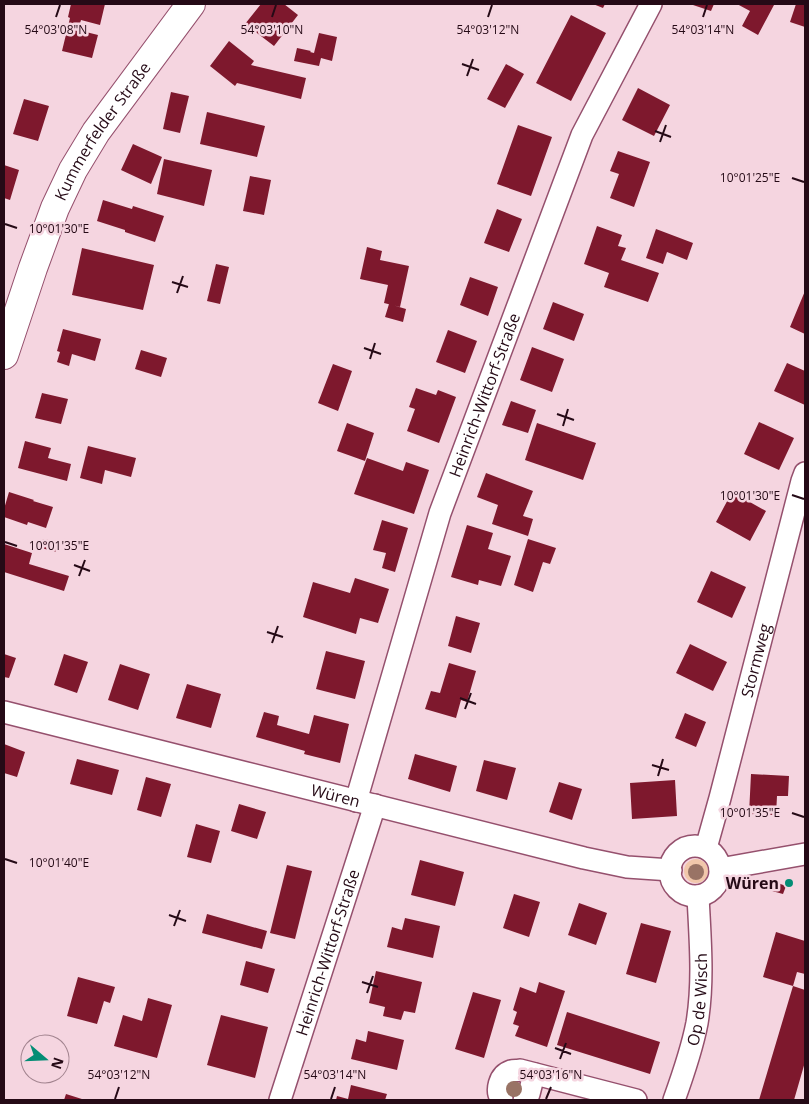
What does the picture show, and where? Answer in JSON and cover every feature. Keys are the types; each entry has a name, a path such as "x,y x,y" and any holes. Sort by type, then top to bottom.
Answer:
{"street":[{"name":"Kummerfelder Straße","path":"4,355 52,217 73,170 96,132 190,4"},
{"name":"Heinrich-Wittorf-Straße","path":"280,1100 366,803 440,514 582,135 651,4"},
{"name":"Stormweg","path":"706,848 805,473"},
{"name":"Würen","path":"4,712 584,858 627,867 670,870"},
{"path":"697,846 706,848 713,853 718,860 720,869 720,878 716,885 710,891 698,896 685,894 678,889 673,882 670,870 675,857 681,851 697,846"},
{"path":"720,869 805,854"},
{"name":"Op de Wisch","path":"674,1100 690,1053 697,1024 702,973 698,896"},
{"path":"502,1100 498,1087 503,1077 510,1071 520,1070 636,1100"},
{"path":"524,1100 529,1094 534,1074"}],"shaded area":[{"path":"696,859 705,862 708,871 705,880 696,883 687,880 684,871 687,862"}],"building":[{"path":"71,4 105,4 100,25 81,20 78,30 98,35 92,58 62,51 70,18 68,17"},
{"path":"261,4 284,4 298,15 274,46 245,24"},
{"path":"593,4 605,4 603,8"},
{"path":"690,4 714,4 711,11"},
{"path":"737,4 774,5 758,35 742,26 750,11"},
{"path":"796,4 805,4 805,27 790,22"},
{"path":"571,15 606,33 571,101 536,83"},
{"path":"319,33 337,37 332,61 321,58 319,66 294,61 297,48 314,53"},
{"path":"229,41 254,61 251,65 306,78 301,99 237,83 235,86 210,66"},
{"path":"506,64 524,74 505,108 487,99"},
{"path":"638,88 670,105 654,136 622,120"},
{"path":"171,92 189,96 180,133 163,129"},
{"path":"24,99 49,106 38,141 13,134"},
{"path":"207,112 265,126 257,157 200,144"},
{"path":"518,125 552,137 531,196 497,184"},
{"path":"133,144 162,157 151,184 121,170"},
{"path":"618,151 650,162 634,207 610,198 619,174 610,171"},
{"path":"164,159 212,170 204,206 157,194"},
{"path":"4,165 19,170 10,200 4,198"},
{"path":"250,176 271,180 264,215 243,211"},
{"path":"103,200 132,209 133,206 164,216 155,242 97,221"},
{"path":"497,209 522,219 509,252 484,243"},
{"path":"597,226 622,235 618,246 626,248 621,260 659,273 648,302 604,287 609,273 584,264"},
{"path":"656,229 693,243 687,260 667,252 663,264 646,258"},
{"path":"367,247 382,251 380,260 409,266 400,307 384,303 388,285 360,279"},
{"path":"82,248 154,265 143,310 72,295"},
{"path":"216,264 229,267 220,304 207,301"},
{"path":"470,277 498,287 488,316 460,305"},
{"path":"805,291 805,334 790,327"},
{"path":"553,302 584,314 574,341 543,329"},
{"path":"389,304 406,309 403,322 385,317"},
{"path":"63,329 101,339 95,361 72,354 69,366 57,362 60,352 57,351"},
{"path":"448,330 477,341 465,373 436,362"},
{"path":"532,347 564,359 552,392 520,380"},
{"path":"141,350 167,358 161,377 135,369"},
{"path":"787,363 805,371 805,405 774,391"},
{"path":"333,364 352,371 338,411 318,403"},
{"path":"416,388 436,395 438,390 456,397 439,443 407,431 415,409 409,407"},
{"path":"42,393 68,399 61,424 35,418"},
{"path":"511,401 536,410 528,433 502,425"},
{"path":"759,422 794,438 779,470 744,454"},
{"path":"347,423 374,433 365,461 337,451"},
{"path":"537,423 596,443 583,480 525,460"},
{"path":"25,441 51,448 48,458 71,464 67,481 18,468"},
{"path":"88,446 136,458 131,477 105,470 102,484 80,478"},
{"path":"367,458 403,471 406,462 429,470 414,514 354,494"},
{"path":"486,473 533,491 523,516 533,519 528,536 492,524 498,505 477,497"},
{"path":"9,492 53,507 46,528 28,522 27,525 4,517 4,509"},
{"path":"732,492 766,511 750,541 716,522"},
{"path":"382,520 408,528 395,572 382,568 386,553 373,550"},
{"path":"467,525 493,533 488,549 511,556 501,586 479,580 478,585 451,577"},
{"path":"43,539 59,542 57,552 41,548"},
{"path":"528,539 556,548 550,564 543,562 533,592 514,585"},
{"path":"4,544 32,553 29,564 69,576 64,591 4,572"},
{"path":"711,571 746,587 732,618 697,602"},
{"path":"355,578 389,589 378,623 360,618 356,634 303,617 313,582 350,593"},
{"path":"456,616 480,623 471,653 448,646"},
{"path":"690,644 727,662 713,691 676,673"},
{"path":"326,651 365,661 355,699 316,689"},
{"path":"4,654 16,658 9,678 4,677"},
{"path":"64,654 88,662 77,693 54,685"},
{"path":"449,663 476,671 467,702 461,700 456,718 425,709 431,691 440,693"},
{"path":"120,664 150,674 138,710 108,700"},
{"path":"187,684 221,694 211,728 176,718"},
{"path":"264,712 279,716 277,725 309,734 314,715 349,724 340,763 304,754 305,751 256,737"},
{"path":"685,713 706,722 696,747 675,738"},
{"path":"4,744 25,752 17,777 4,773"},
{"path":"415,754 457,766 450,792 408,779"},
{"path":"77,759 119,770 112,795 70,784"},
{"path":"484,760 516,768 507,800 476,791"},
{"path":"751,774 789,776 788,796 777,796 776,815 749,814"},
{"path":"146,777 171,784 161,817 137,810"},
{"path":"675,780 677,816 632,819 630,783"},
{"path":"559,782 582,789 572,820 549,812"},
{"path":"239,804 266,812 257,839 231,831"},
{"path":"196,824 220,831 211,863 187,857"},
{"path":"420,860 464,872 455,906 411,895"},
{"path":"287,865 312,871 295,939 270,933"},
{"path":"775,882 786,886 783,894 772,891"},
{"path":"514,894 540,902 529,937 503,928"},
{"path":"579,903 607,913 596,945 568,935"},
{"path":"207,914 267,931 262,949 202,933"},
{"path":"405,918 440,926 433,958 387,947 392,927 402,930"},
{"path":"641,923 671,931 656,983 626,974"},
{"path":"776,932 805,941 805,974 797,972 793,986 763,977"},
{"path":"246,961 275,969 268,993 240,985"},
{"path":"376,971 422,982 415,1013 404,1011 401,1020 383,1016 385,1007 369,1003"},
{"path":"78,977 115,987 110,1003 104,1001 97,1024 67,1016"},
{"path":"539,982 565,991 547,1047 515,1036 519,1026 513,1024 517,1012 513,1010 520,987 536,993"},
{"path":"793,986 805,990 805,1062 794,1100 759,1100"},
{"path":"473,992 501,1000 484,1058 455,1049"},
{"path":"148,998 172,1005 157,1058 114,1046 123,1015 142,1021"},
{"path":"567,1012 660,1042 650,1074 557,1045"},
{"path":"221,1015 268,1027 255,1078 207,1065"},
{"path":"368,1031 404,1040 397,1070 351,1059 356,1039 366,1042"},
{"path":"351,1085 387,1094 385,1100 336,1100 337,1096 348,1099"},
{"path":"66,1094 85,1100 64,1100"}],"place":[{"name":"Würen","path":"789,883"}]}
